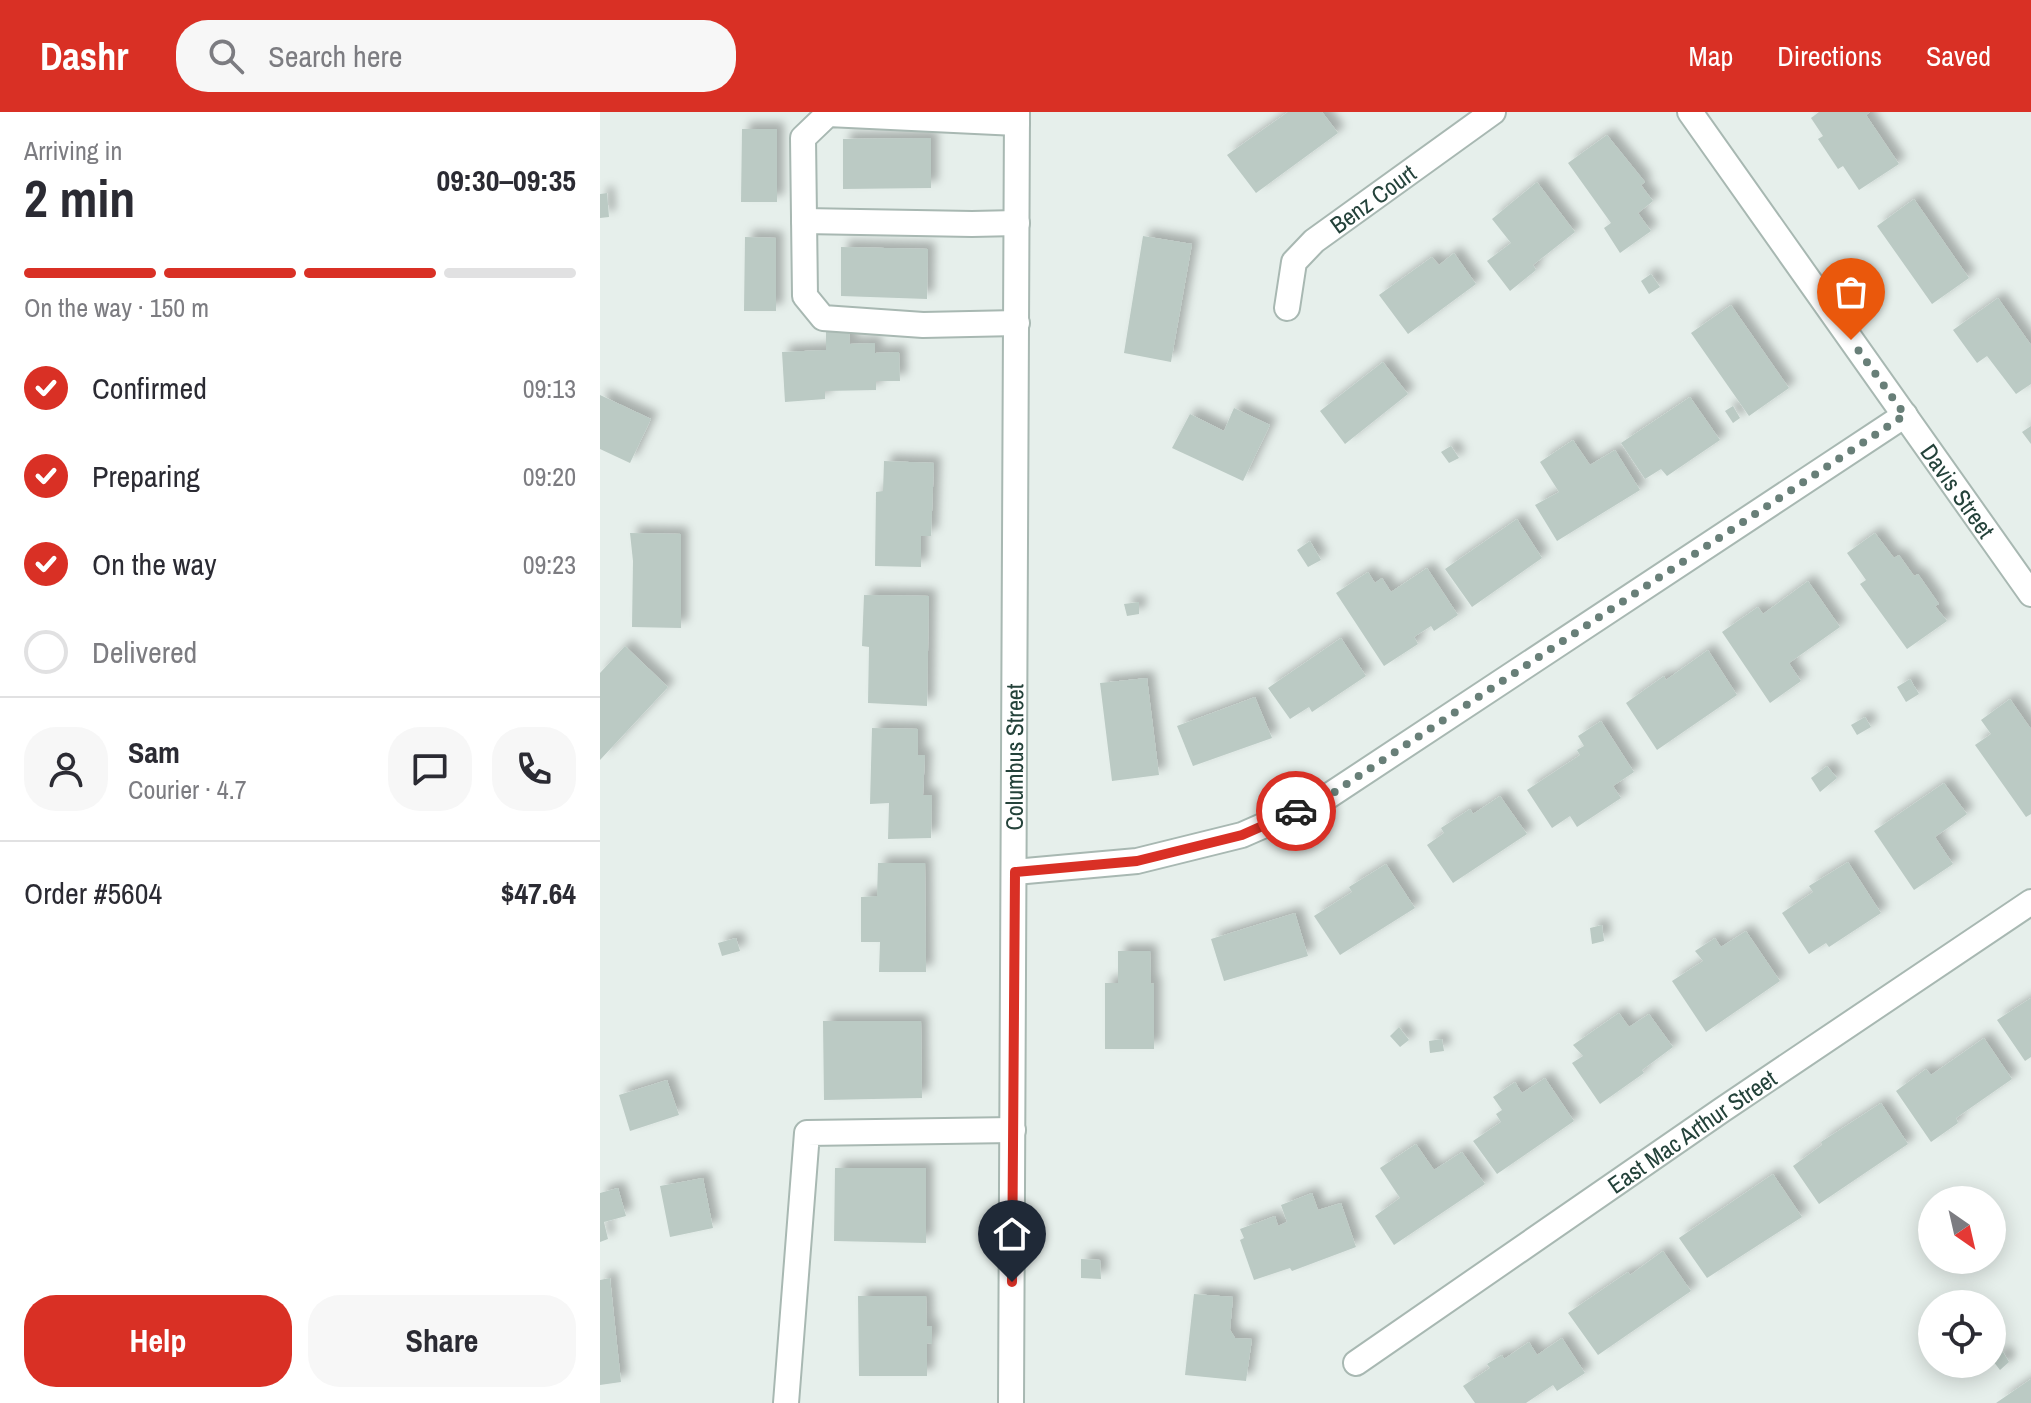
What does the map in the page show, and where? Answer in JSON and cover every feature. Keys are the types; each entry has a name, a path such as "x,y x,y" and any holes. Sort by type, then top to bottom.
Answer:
{"street":[{"name":"Benz Court","path":"1287,308 1294,262 1314,241 1493,112"},
{"name":"Davis Street","path":"1690,112 2031,594"},
{"path":"1017,117 828,114 803,138 805,296 823,318 923,325 1017,323"},
{"name":"Columbus Street","path":"1011,1403 1017,117"},
{"path":"804,221 1017,223"},
{"path":"1015,872 1137,861 1242,835 1324,799 1905,415"},
{"name":"East Mac Arthur Street","path":"1356,1363 1708,1119 2031,902"},
{"path":"786,1403 807,1133 1013,1130"}],"building":[{"path":"1288,112 1322,112 1338,133 1256,193 1227,155"},
{"path":"1819,112 1870,112 1866,115 1899,164 1859,190 1843,166 1838,169 1818,139 1823,136 1811,118"},
{"path":"742,129 777,129 777,202 741,202"},
{"path":"1607,135 1645,182 1641,185 1653,201 1638,213 1651,231 1620,253 1604,228 1611,223 1568,163"},
{"path":"931,138 931,188 843,189 843,139"},
{"path":"1537,182 1575,232 1533,265 1536,270 1510,291 1487,261 1511,243 1492,219"},
{"path":"607,193 609,217 600,218 600,194"},
{"path":"1914,199 1969,278 1932,304 1877,226"},
{"path":"1143,236 1192,244 1171,362 1124,353"},
{"path":"745,237 776,238 776,311 744,311"},
{"path":"841,247 928,249 927,299 841,296"},
{"path":"1454,253 1476,284 1408,334 1379,295 1432,257 1439,265"},
{"path":"1651,274 1660,287 1649,294 1641,281"},
{"path":"1998,298 2031,345 2031,384 2016,394 1987,356 1977,363 1953,330"},
{"path":"1731,305 1789,388 1749,416 1691,333"},
{"path":"849,328 850,344 875,343 875,353 899,352 900,381 876,381 876,390 825,391 825,399 785,402 782,352 826,350 826,329"},
{"path":"1383,362 1408,394 1345,444 1320,411"},
{"path":"600,395 651,419 630,463 600,449"},
{"path":"1690,397 1720,440 1667,476 1661,469 1645,479 1621,443"},
{"path":"1733,406 1740,418 1733,423 1725,411"},
{"path":"1234,408 1270,425 1243,481 1172,448 1190,414 1224,431"},
{"path":"2031,426 2031,444 2022,432"},
{"path":"1573,440 1590,465 1615,450 1640,490 1557,541 1535,505 1559,492 1540,462"},
{"path":"1451,446 1459,458 1449,463 1441,452"},
{"path":"884,461 934,463 931,536 921,536 921,567 875,566 876,492 883,491"},
{"path":"1517,519 1542,558 1472,607 1445,569"},
{"path":"630,533 681,534 681,628 632,627 633,561"},
{"path":"1875,533 1894,558 1899,555 1914,576 1918,574 1947,621 1907,649 1860,584 1866,580 1847,553"},
{"path":"1310,541 1321,560 1308,567 1297,550"},
{"path":"1427,568 1458,615 1434,631 1431,626 1414,637 1418,644 1384,666 1336,593 1368,572 1375,583 1382,578 1391,592"},
{"path":"1808,581 1840,627 1789,663 1801,681 1770,703 1722,632 1758,607 1763,614"},
{"path":"864,595 929,596 927,706 868,703 869,647 862,646"},
{"path":"1139,602 1139,614 1127,616 1124,604"},
{"path":"1341,638 1366,676 1312,712 1309,707 1290,719 1268,688"},
{"path":"625,646 668,687 600,760 600,673"},
{"path":"1708,650 1737,695 1657,750 1626,703"},
{"path":"1147,678 1159,775 1112,781 1100,683"},
{"path":"1910,679 1919,694 1906,702 1897,687"},
{"path":"1255,697 1272,738 1193,766 1177,726"},
{"path":"2010,699 2031,729 2031,814 2026,817 1975,745 1991,734 1981,720"},
{"path":"1865,717 1871,727 1857,735 1851,725"},
{"path":"1601,721 1634,772 1613,786 1621,798 1577,827 1570,816 1552,828 1527,790 1580,755 1577,750 1584,746 1578,736"},
{"path":"872,728 918,729 918,755 925,755 923,795 932,795 931,838 888,839 889,803 870,804"},
{"path":"1827,766 1837,778 1820,792 1811,778"},
{"path":"1944,783 1967,814 1935,837 1953,864 1914,890 1874,831"},
{"path":"1500,796 1527,834 1453,883 1427,845 1444,833 1441,828 1470,809 1473,814"},
{"path":"1848,862 1881,913 1829,947 1826,943 1809,954 1782,913 1813,892 1809,886"},
{"path":"878,863 925,863 926,972 879,972 880,942 861,942 861,897 877,896"},
{"path":"1386,864 1415,908 1340,955 1314,916 1352,892 1349,887"},
{"path":"1295,913 1308,956 1224,981 1211,939"},
{"path":"1602,925 1604,941 1592,944 1590,928"},
{"path":"1746,931 1780,981 1706,1032 1672,981 1703,961 1695,951 1715,938 1721,947"},
{"path":"736,938 740,951 722,956 718,943"},
{"path":"1118,951 1150,951 1151,984 1154,983 1154,1049 1105,1049 1105,983 1118,983"},
{"path":"2031,998 2031,1057 2025,1061 1997,1020"},
{"path":"1619,1013 1629,1027 1649,1014 1673,1047 1642,1070 1644,1073 1600,1104 1572,1063 1583,1056 1573,1045"},
{"path":"823,1021 921,1021 922,1098 824,1100"},
{"path":"1399,1027 1409,1040 1400,1047 1390,1036"},
{"path":"1984,1038 2012,1079 1956,1118 1958,1123 1931,1142 1896,1091 1926,1069 1931,1075"},
{"path":"1442,1039 1444,1051 1430,1053 1429,1041"},
{"path":"1545,1078 1574,1121 1497,1174 1473,1141 1501,1122 1496,1114 1502,1110 1493,1097 1515,1082 1522,1093"},
{"path":"667,1080 679,1115 630,1131 619,1095"},
{"path":"1881,1103 1908,1144 1819,1204 1793,1166 1822,1145 1821,1142"},
{"path":"1416,1144 1434,1170 1462,1152 1485,1184 1394,1245 1375,1216 1400,1198 1380,1168"},
{"path":"835,1168 926,1168 926,1243 834,1241"},
{"path":"1773,1174 1802,1217 1707,1278 1679,1238"},
{"path":"703,1178 713,1228 670,1237 660,1186"},
{"path":"618,1188 626,1216 604,1222 608,1239 600,1242 600,1193"},
{"path":"1312,1193 1318,1210 1341,1203 1356,1247 1292,1271 1290,1268 1254,1280 1240,1240 1244,1238 1240,1229 1275,1216 1278,1226 1287,1222 1281,1205"},
{"path":"1663,1251 1691,1291 1598,1355 1568,1313"},
{"path":"1081,1259 1100,1260 1101,1279 1081,1278"},
{"path":"610,1278 621,1382 600,1385 600,1280"},
{"path":"1194,1294 1233,1297 1230,1330 1235,1338 1252,1339 1246,1381 1185,1375"},
{"path":"858,1296 926,1296 927,1326 932,1326 932,1344 927,1343 927,1376 859,1376"},
{"path":"1562,1338 1585,1373 1557,1391 1553,1385 1526,1403 1475,1403 1463,1386 1490,1368 1487,1364 1502,1355 1504,1359 1529,1342 1537,1355"},
{"path":"2031,1379 2031,1403 1996,1403"}],"way so far":[{"path":"1296,811 1324,799 1905,415 1851,340"}],"route":[{"path":"1012,1282 1015,872 1137,861 1242,835 1296,811"}]}
